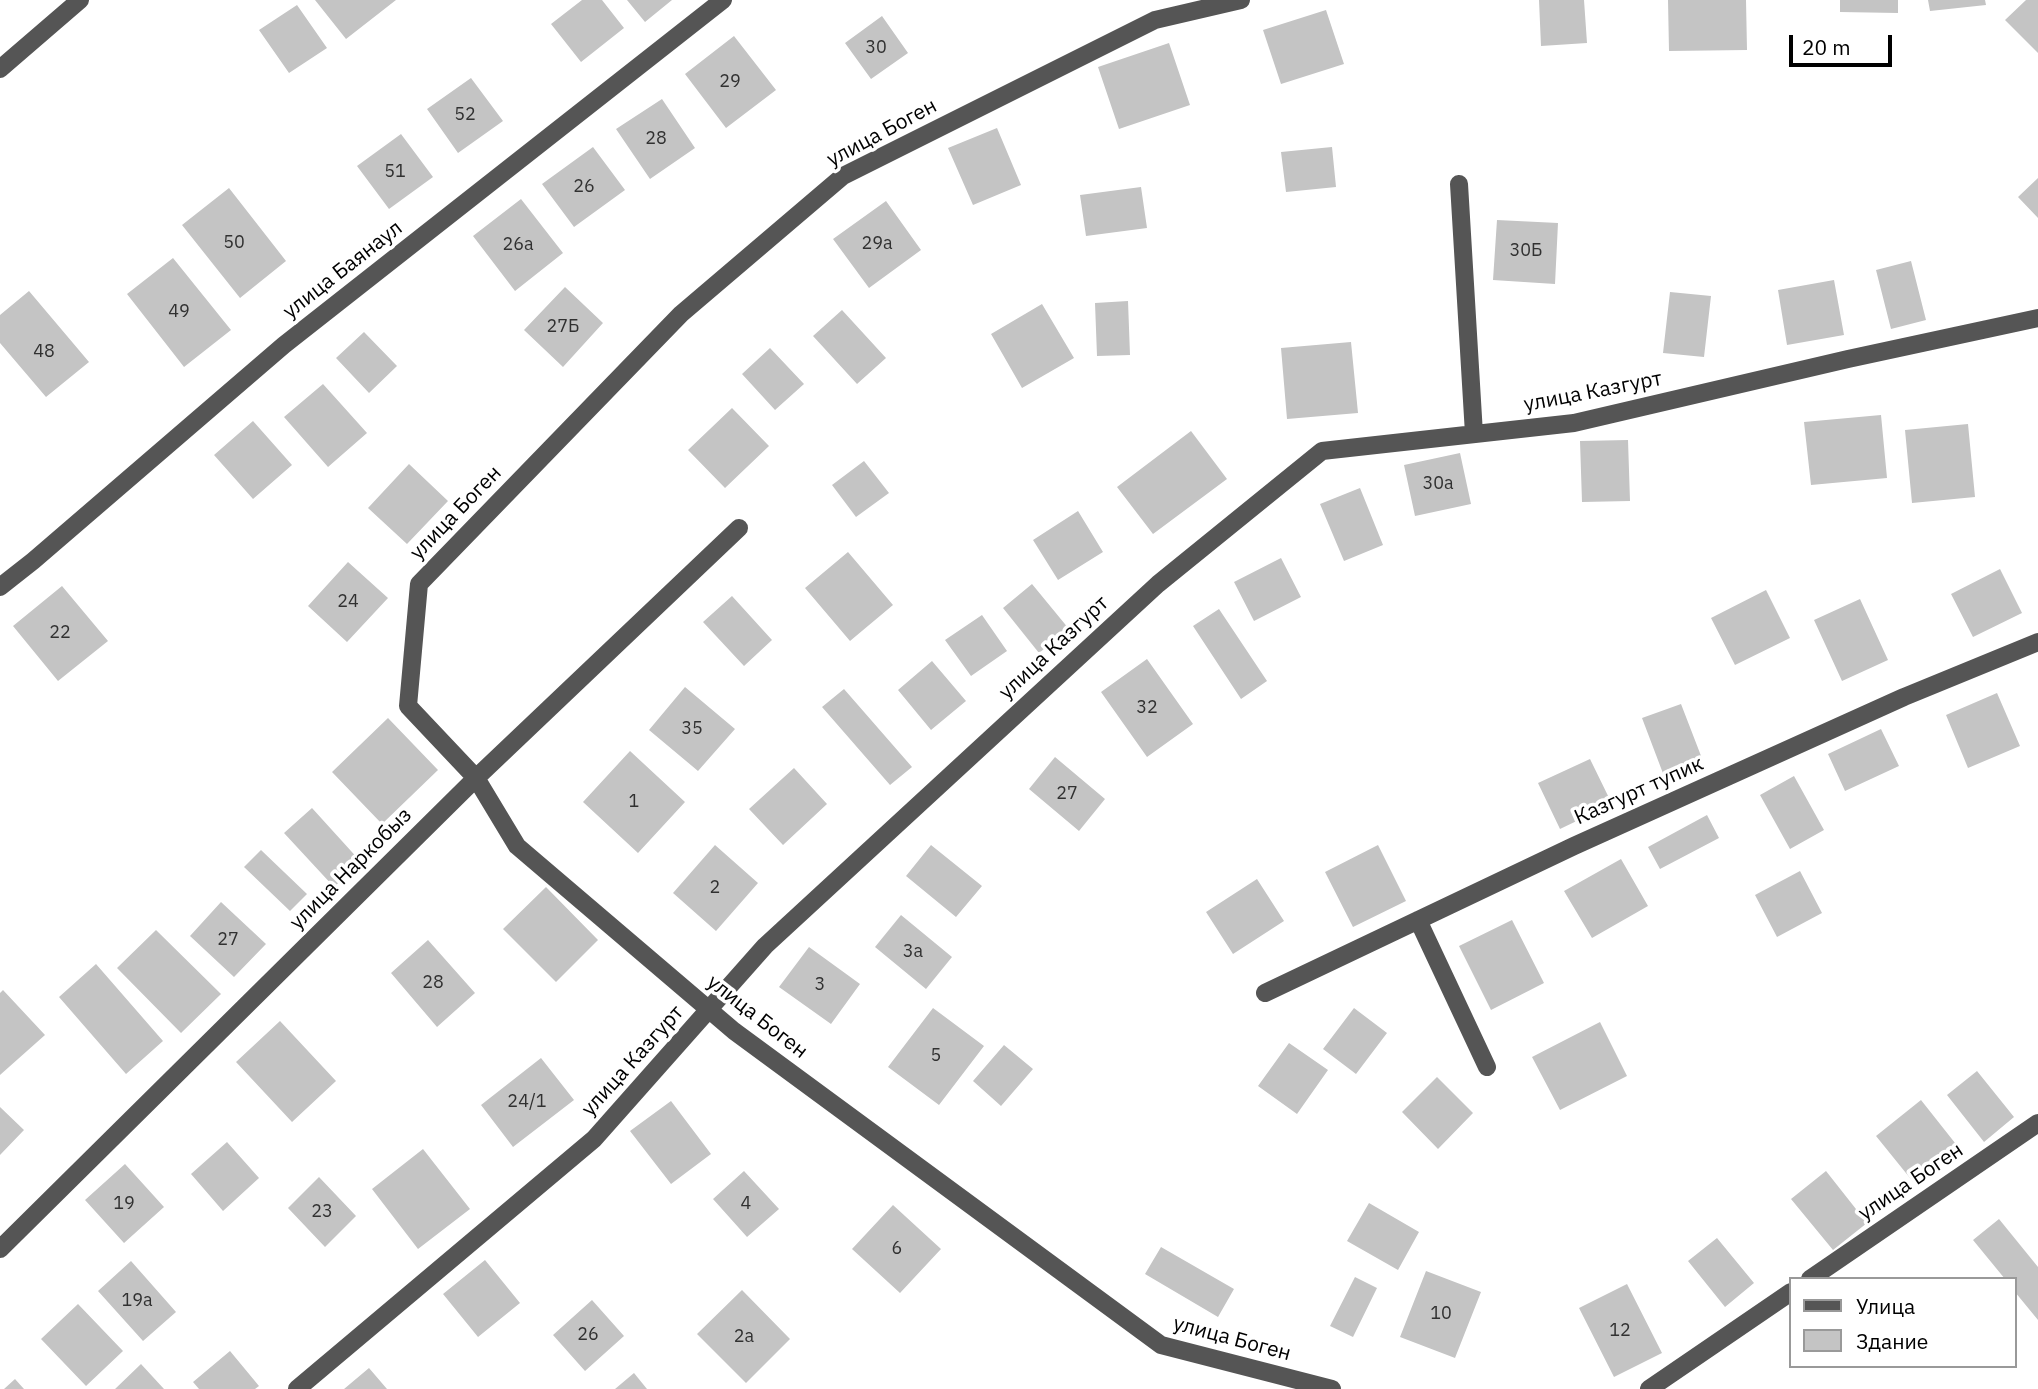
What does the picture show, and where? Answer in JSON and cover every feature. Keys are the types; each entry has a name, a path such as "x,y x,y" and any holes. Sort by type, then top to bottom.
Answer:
{"street":[{"path":"0,69 80,0"},
{"name":"улица Баянаул","path":"0,587 284,345 723,0"},
{"name":"улица Боген","path":"1241,0 1155,20 842,176 681,314 419,584 408,706 475,778 517,846 708,1010 1161,1345 1332,1389"},
{"path":"1458,184 1474,434"},
{"name":"улица Казгурт","path":"297,1389 594,1139 765,946 1158,584 1322,451 1574,423 2038,318"},
{"name":"улица Наркобыз","path":"0,1249 475,778 739,528"},
{"name":"Казгурт тупик","path":"1265,993 1574,846 1891,702 2038,642"},
{"path":"1418,920 1487,1067"},
{"name":"улица Боген","path":"1813,1277 2038,1122"},
{"path":"1649,1389 1790,1293"}],"building":[{"path":"315,0 396,0 346,39"},
{"path":"582,0 602,0 624,28 581,62 551,24"},
{"path":"627,0 672,0 645,22"},
{"path":"1539,0 1584,0 1587,43 1541,46"},
{"path":"1668,0 1746,0 1747,50 1669,51"},
{"path":"1840,0 1898,0 1898,13 1840,12"},
{"path":"1928,0 1985,0 1986,5 1930,11"},
{"path":"2026,0 2038,0 2038,53 2005,20"},
{"path":"297,5 327,48 289,73 259,30"},
{"path":"1326,10 1344,64 1281,84 1263,30"},
{"path":"882,16 908,53 871,79 845,43"},
{"path":"734,36 776,90 726,128 685,74"},
{"path":"1169,43 1190,105 1119,129 1098,67"},
{"path":"471,78 503,121 458,153 427,109"},
{"path":"662,99 695,148 650,179 616,129"},
{"path":"997,128 1021,185 973,205 948,148"},
{"path":"401,134 433,177 389,209 357,166"},
{"path":"593,147 625,190 574,227 542,184"},
{"path":"1332,147 1336,187 1286,192 1281,152"},
{"path":"2038,178 2038,218 2018,197"},
{"path":"1141,187 1147,228 1086,236 1080,195"},
{"path":"229,188 286,261 240,298 182,225"},
{"path":"521,199 563,253 515,291 473,236"},
{"path":"886,201 921,250 869,288 833,239"},
{"path":"1497,220 1558,223 1555,284 1493,280"},
{"path":"173,258 231,330 184,367 127,294"},
{"path":"1911,261 1926,320 1891,329 1876,270"},
{"path":"1834,280 1844,335 1787,345 1778,290"},
{"path":"565,287 603,323 563,367 524,330"},
{"path":"29,291 89,362 46,397 0,343 0,315"},
{"path":"1670,292 1711,296 1704,357 1663,353"},
{"path":"1128,301 1130,355 1097,356 1095,303"},
{"path":"1042,304 1074,358 1022,388 991,334"},
{"path":"842,310 886,358 857,384 813,336"},
{"path":"364,332 397,366 369,393 336,358"},
{"path":"1351,342 1358,413 1287,419 1281,348"},
{"path":"770,348 804,384 775,410 742,374"},
{"path":"323,384 367,433 328,467 284,417"},
{"path":"732,408 769,446 725,488 688,450"},
{"path":"1881,415 1887,478 1811,485 1804,422"},
{"path":"253,421 292,465 253,499 214,455"},
{"path":"1968,424 1975,497 1912,503 1905,430"},
{"path":"1191,431 1227,479 1153,534 1117,487"},
{"path":"1628,440 1630,501 1582,502 1580,441"},
{"path":"1460,453 1471,504 1415,516 1404,465"},
{"path":"864,461 889,493 856,517 832,485"},
{"path":"409,464 448,501 407,544 368,508"},
{"path":"1360,488 1383,545 1344,561 1320,504"},
{"path":"1078,511 1103,552 1058,580 1033,540"},
{"path":"848,552 893,605 850,641 805,588"},
{"path":"1281,558 1301,597 1254,621 1234,582"},
{"path":"348,562 388,598 347,642 308,606"},
{"path":"2000,569 2022,613 1973,637 1951,594"},
{"path":"1032,584 1069,629 1039,653 1003,608"},
{"path":"62,586 108,641 58,681 13,626"},
{"path":"1766,590 1790,638 1735,665 1711,618"},
{"path":"732,596 772,640 744,666 703,622"},
{"path":"1860,599 1888,660 1842,681 1814,620"},
{"path":"1219,609 1267,681 1241,699 1193,626"},
{"path":"982,615 1007,651 971,676 945,640"},
{"path":"1147,659 1193,724 1147,757 1101,692"},
{"path":"932,661 966,701 931,730 898,690"},
{"path":"685,687 735,729 698,771 649,730"},
{"path":"844,689 912,767 890,785 822,707"},
{"path":"1997,693 2020,746 1968,768 1946,715"},
{"path":"1681,704 1703,761 1664,776 1642,718"},
{"path":"388,718 438,770 382,824 332,772"},
{"path":"1881,729 1899,766 1845,791 1828,754"},
{"path":"630,751 685,802 638,853 583,802"},
{"path":"1055,757 1105,799 1079,831 1029,789"},
{"path":"1590,759 1612,804 1560,829 1538,783"},
{"path":"794,768 827,804 783,845 749,809"},
{"path":"1794,776 1824,830 1790,849 1760,795"},
{"path":"312,808 361,862 334,887 284,833"},
{"path":"1707,815 1719,838 1660,869 1648,847"},
{"path":"715,845 758,883 716,931 673,893"},
{"path":"931,845 982,886 956,917 906,876"},
{"path":"1378,845 1406,901 1353,927 1325,872"},
{"path":"261,850 307,894 290,911 244,867"},
{"path":"1621,859 1648,906 1592,938 1564,891"},
{"path":"1800,871 1822,913 1777,937 1755,895"},
{"path":"1257,879 1284,921 1233,954 1206,912"},
{"path":"546,887 598,940 556,982 503,929"},
{"path":"221,902 266,944 234,977 190,936"},
{"path":"901,915 952,957 926,989 875,947"},
{"path":"1512,920 1544,983 1491,1010 1459,946"},
{"path":"156,930 221,994 181,1033 117,968"},
{"path":"428,940 475,993 437,1027 391,973"},
{"path":"809,947 860,984 831,1024 779,987"},
{"path":"96,964 163,1041 126,1074 59,997"},
{"path":"3,990 45,1035 0,1075 0,993"},
{"path":"933,1008 984,1046 939,1105 888,1067"},
{"path":"1354,1008 1387,1033 1356,1074 1323,1049"},
{"path":"280,1021 336,1081 292,1122 236,1062"},
{"path":"1600,1022 1627,1076 1560,1110 1532,1057"},
{"path":"1289,1043 1328,1070 1297,1114 1258,1086"},
{"path":"1004,1045 1033,1069 1001,1106 973,1081"},
{"path":"541,1058 574,1100 513,1147 481,1105"},
{"path":"1977,1071 2014,1117 1984,1142 1947,1095"},
{"path":"1437,1077 1473,1113 1438,1149 1402,1112"},
{"path":"1921,1100 1959,1148 1914,1183 1876,1136"},
{"path":"671,1101 711,1154 671,1184 630,1131"},
{"path":"0,1107 24,1130 0,1155"},
{"path":"227,1142 259,1178 223,1211 191,1174"},
{"path":"423,1149 470,1209 418,1249 372,1189"},
{"path":"125,1164 164,1207 124,1243 85,1200"},
{"path":"744,1171 779,1209 747,1237 713,1199"},
{"path":"1826,1171 1867,1223 1833,1250 1791,1199"},
{"path":"319,1177 356,1216 325,1247 288,1208"},
{"path":"1369,1203 1419,1232 1398,1270 1347,1241"},
{"path":"893,1205 941,1249 900,1293 852,1249"},
{"path":"1999,1219 2038,1267 2038,1320 2017,1294 2017,1277 2003,1277 1973,1240"},
{"path":"1717,1238 1754,1283 1725,1307 1688,1261"},
{"path":"1161,1247 1234,1289 1218,1317 1145,1274"},
{"path":"485,1260 520,1303 478,1337 443,1294"},
{"path":"131,1261 176,1312 143,1341 98,1291"},
{"path":"1426,1271 1481,1292 1455,1358 1400,1337"},
{"path":"1355,1277 1377,1288 1353,1337 1330,1326"},
{"path":"1627,1284 1662,1353 1614,1377 1579,1308"},
{"path":"742,1290 790,1339 746,1383 697,1334"},
{"path":"592,1300 624,1336 585,1371 553,1335"},
{"path":"78,1304 123,1351 86,1386 41,1339"},
{"path":"230,1351 259,1386 255,1389 199,1389 193,1382"},
{"path":"141,1364 164,1389 115,1389"},
{"path":"369,1368 387,1389 344,1389"},
{"path":"634,1373 647,1389 615,1389"},
{"path":"15,1379 24,1389 4,1389"}]}
